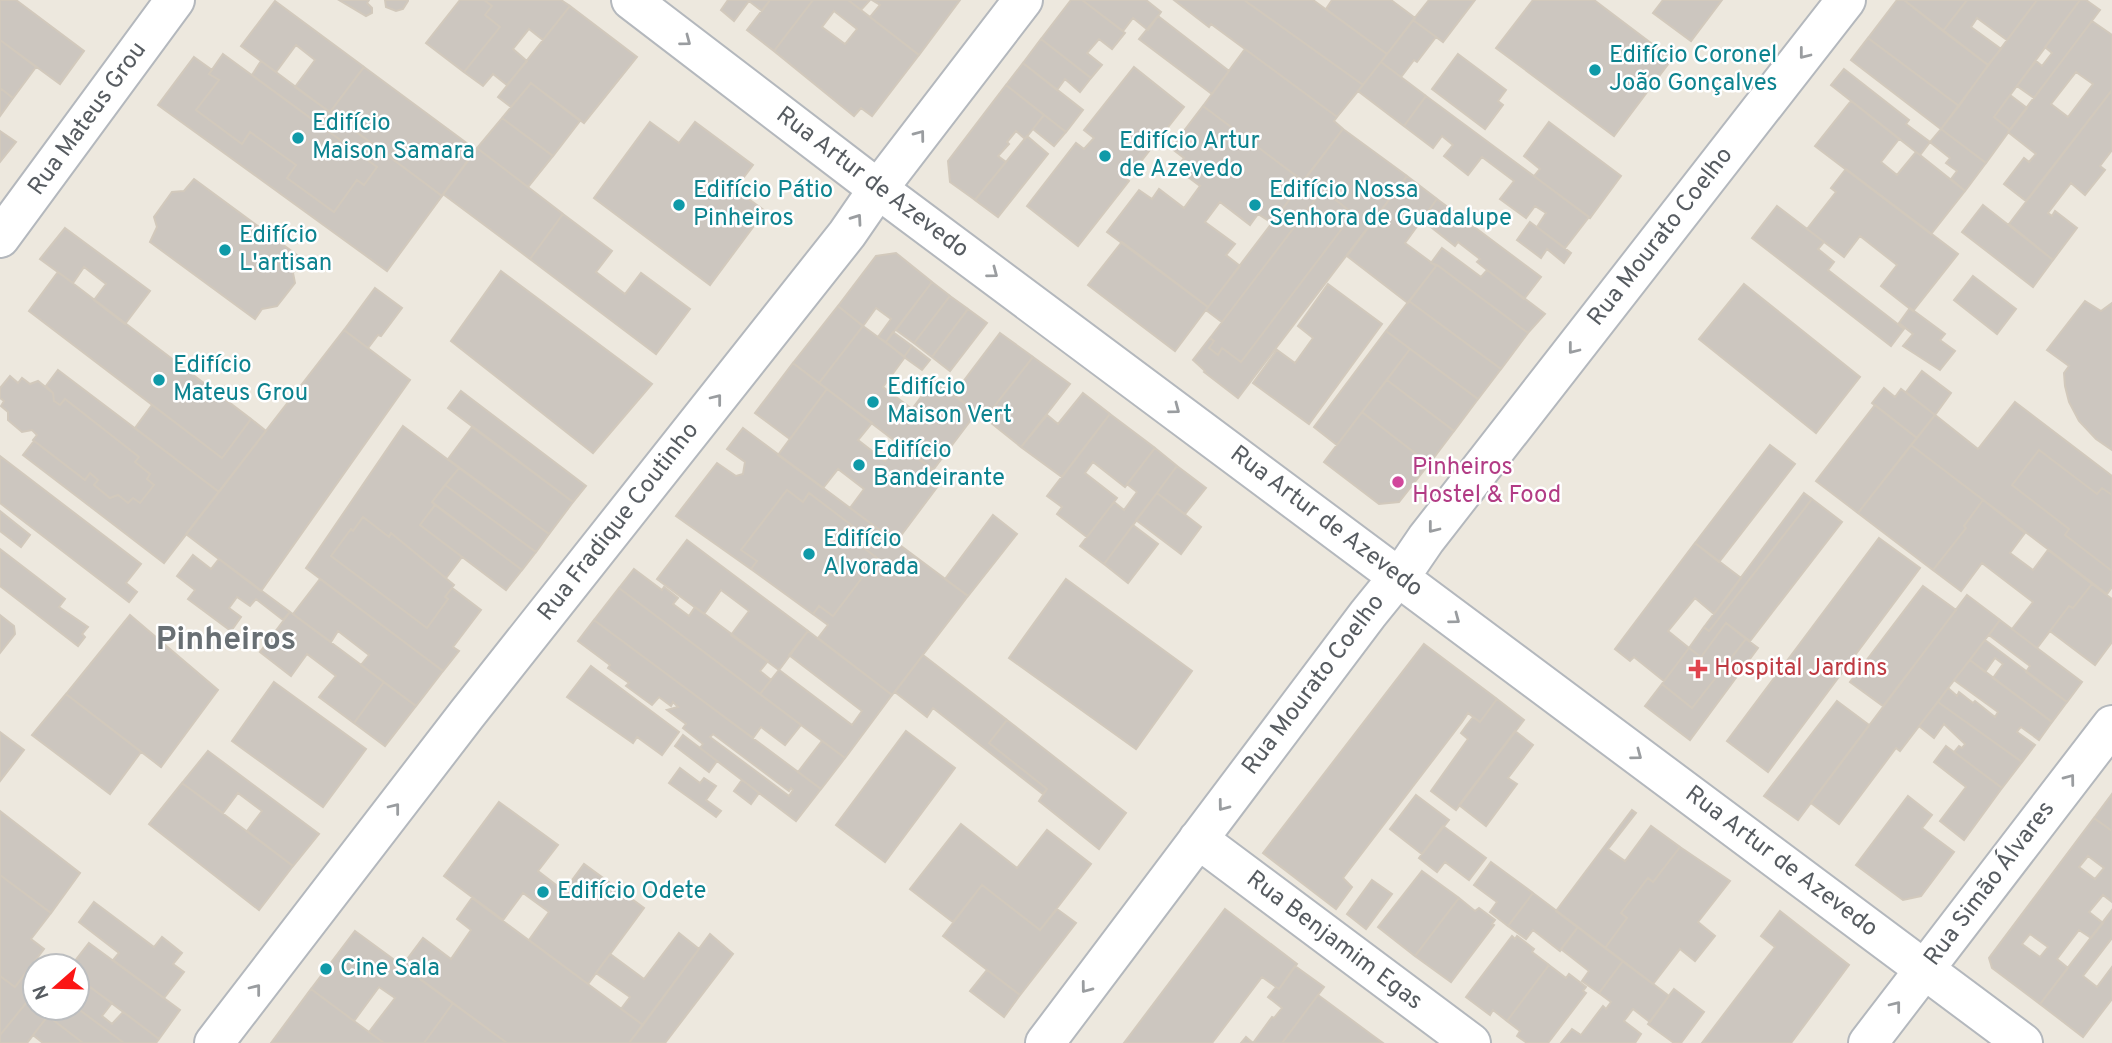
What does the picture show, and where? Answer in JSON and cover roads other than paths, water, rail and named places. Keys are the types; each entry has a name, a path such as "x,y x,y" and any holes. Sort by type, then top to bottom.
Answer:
{"street":[{"name":"Rua Mateus Grou","path":"0,238 175,0"},
{"name":"Rua Artur de Azevedo","path":"631,0 878,189 2023,1043"},
{"name":"Rua Fradique Coutinho","path":"215,1043 467,714 847,234 878,189 1023,0"},
{"name":"Rua Mourato Coelho","path":"1045,1043 1397,576 1846,0"},
{"name":"Rua Simão Álvares","path":"1868,1043 2112,725"},
{"name":"Rua Benjamim Egas","path":"1198,839 1471,1043"}],"place":[{"name":"Edifício Coronel João Gonçalves","path":"1595,70"},
{"name":"Edifício Maison Samara","path":"298,138"},
{"name":"Edifício Artur de Azevedo","path":"1105,156"},
{"name":"Edifício Pátio Pinheiros","path":"679,205"},
{"name":"Edifício Nossa Senhora de Guadalupe","path":"1255,205"},
{"name":"Edifício L'artisan","path":"225,250"},
{"name":"Edifício Mateus Grou","path":"159,380"},
{"name":"Edifício Maison Vert","path":"873,402"},
{"name":"Edifício Bandeirante","path":"859,465"},
{"name":"Pinheiros Hostel & Food","path":"1398,482"},
{"name":"Edifício Alvorada","path":"809,554"},
{"name":"Hospital Jardins","path":"1698,669"},
{"name":"Edifício Odete","path":"543,892"},
{"name":"Cine Sala","path":"326,969"}],"district":[{"name":"Pinheiros","path":"226,641"}]}
